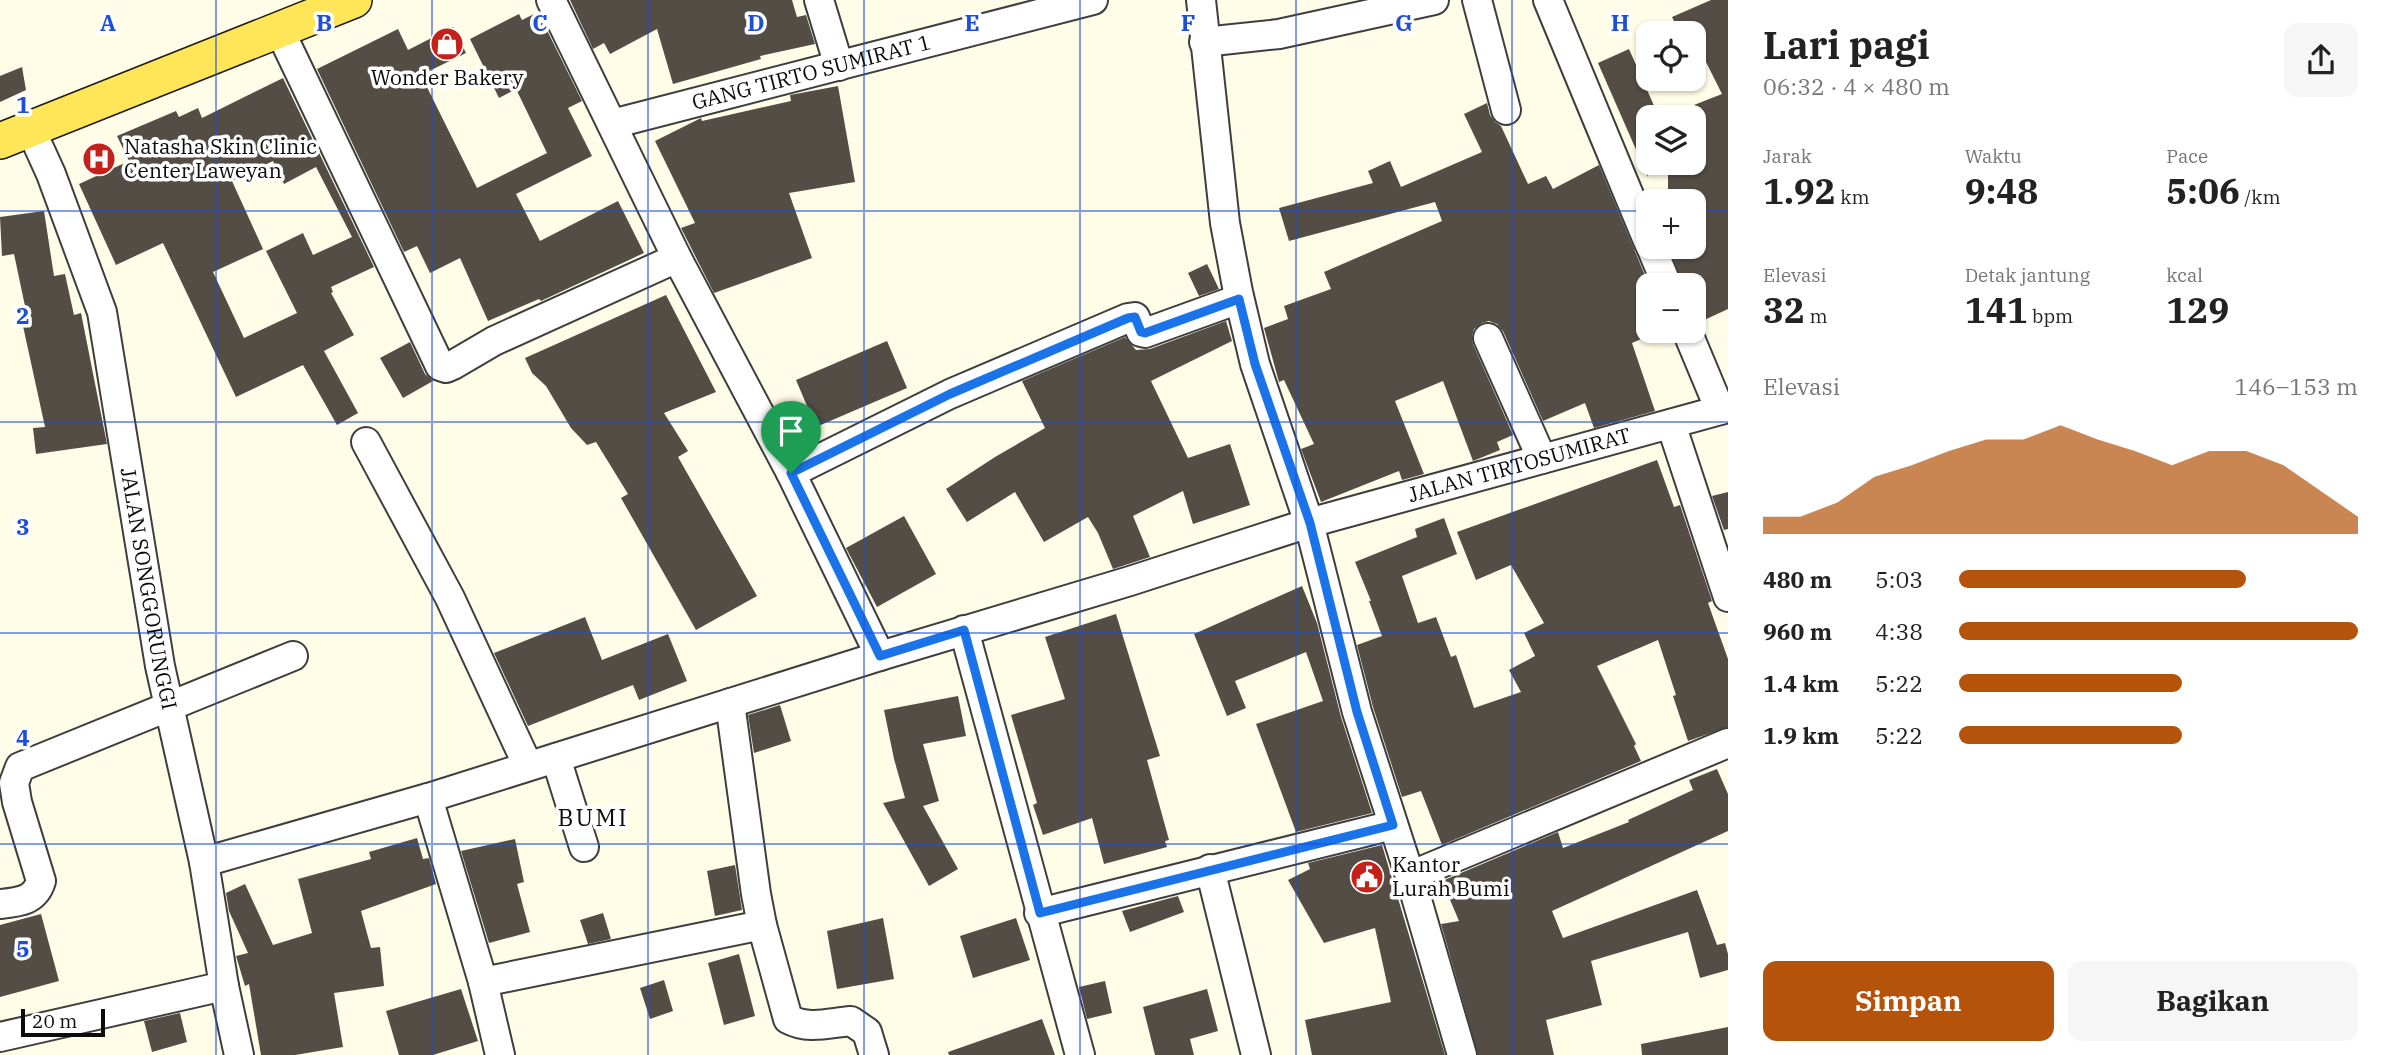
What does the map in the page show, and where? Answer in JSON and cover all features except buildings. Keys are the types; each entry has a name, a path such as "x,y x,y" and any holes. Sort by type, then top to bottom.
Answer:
{"main road":[{"path":"15,136 354,0"}],"street":[{"path":"551,0 677,258 791,473 880,656"},
{"path":"819,0 839,66"},
{"name":"GANG TIRTO SUMIRAT 1","path":"612,124 1093,0"},
{"path":"1201,0 1225,223 1239,299 1255,364 1310,523 1357,712 1410,876 1462,1055"},
{"path":"1204,42 1279,33 1434,0"},
{"path":"1477,0 1506,110"},
{"path":"1548,0 1636,212"},
{"path":"279,29 440,366 446,368 453,365 494,341 677,258"},
{"name":"JALAN SONGGORUNGGI","path":"15,136 60,198 102,312 150,610 204,862 239,1055"},
{"path":"791,473 950,394 1128,318 1135,317 1141,332 1145,333 1239,299"},
{"path":"1488,338 1542,459"},
{"path":"1693,343 1724,409"},
{"name":"JALAN TIRTOSUMIRAT","path":"204,862 428,799 1310,523 1724,409"},
{"path":"1671,424 1728,597"},
{"path":"366,442 450,598 528,766"},
{"path":"964,630 1080,1055"},
{"path":"0,904 30,898 38,891 41,881 17,802 14,783 20,767 293,656"},
{"path":"730,703 762,925 788,1019 815,1027 851,1021 867,1032 874,1055"},
{"path":"1410,876 1728,743"},
{"path":"555,758 584,847"},
{"path":"428,799 483,982 500,1055"},
{"path":"1040,913 1393,825"},
{"path":"1210,869 1256,1055"},
{"path":"483,982 762,925"},
{"path":"0,1037 225,986"}],"place":[{"name":"Wonder Bakery","path":"447,44"},
{"name":"Natasha Skin Clinic Center Laweyan","path":"99,159"},
{"name":"Kantor Lurah Bumi","path":"1367,877"}],"district":[{"name":"BUMI","path":"593,818"}],"route":[{"path":"1239,299 1255,364 1310,523 1357,712 1393,825 1040,913 964,630 880,656 791,473 950,394 1031,357 1132,316 1135,317 1141,332 1145,333 1239,299"}]}
